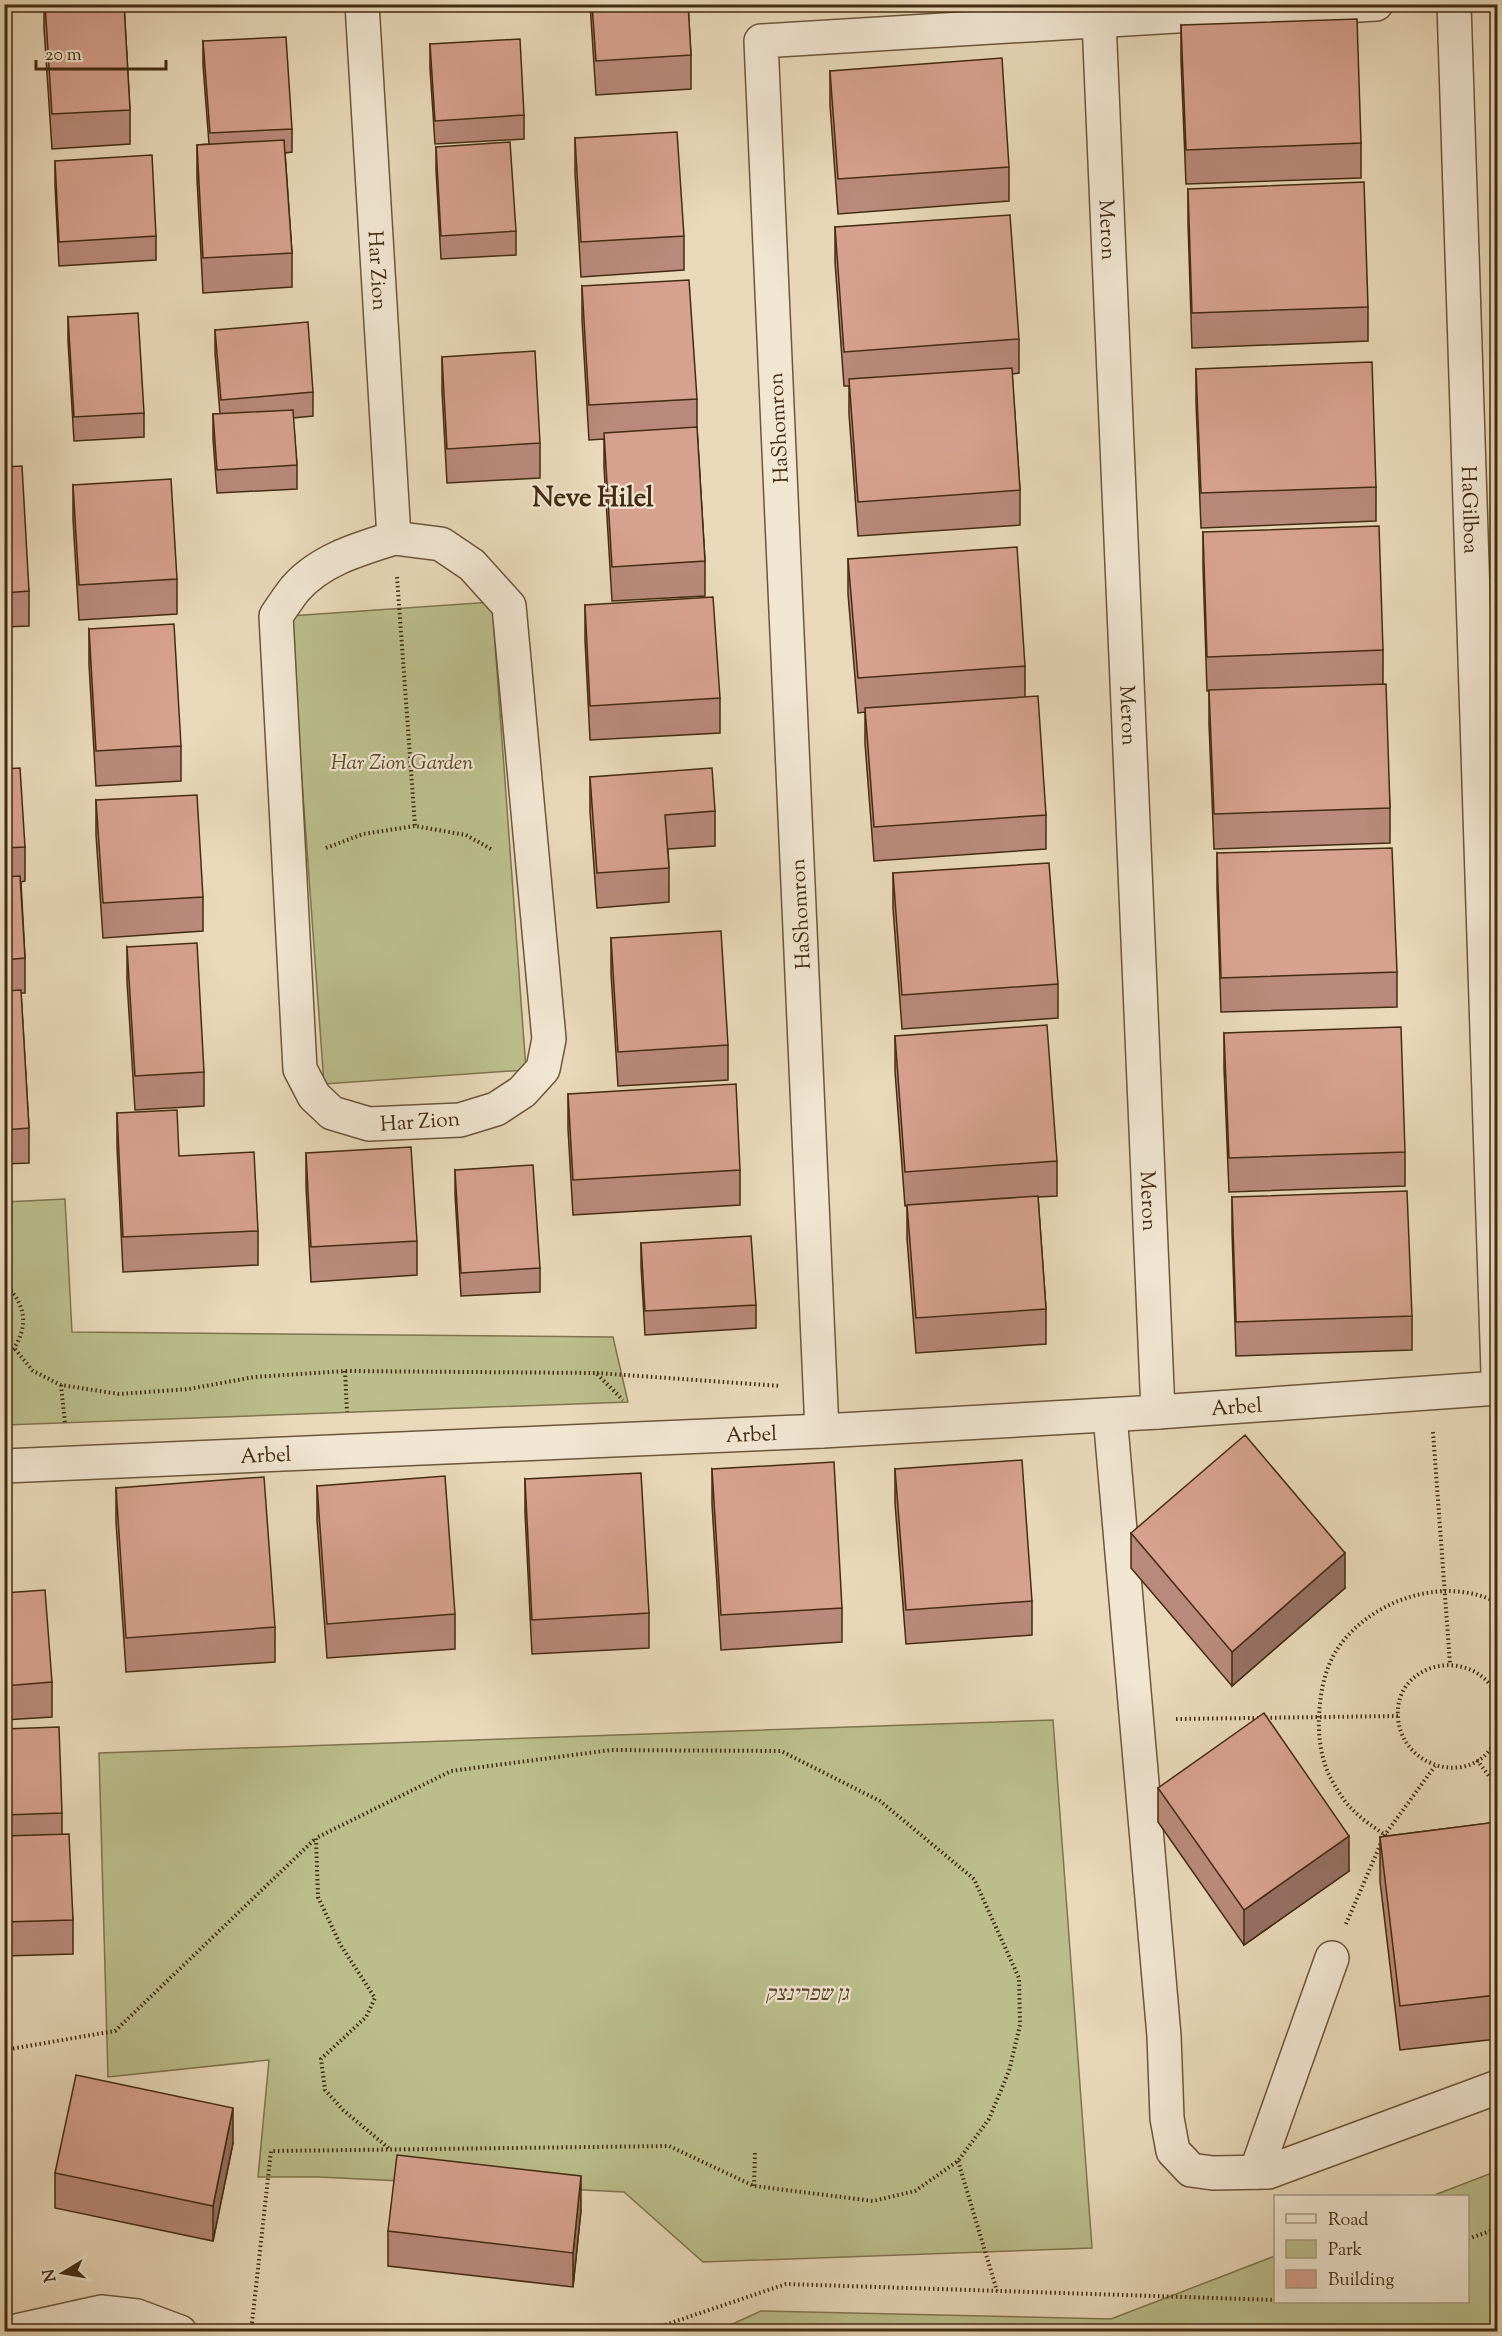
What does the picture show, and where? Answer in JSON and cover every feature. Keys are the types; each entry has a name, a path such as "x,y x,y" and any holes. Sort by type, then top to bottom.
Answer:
{"street":[{"name":"Har Zion","path":"362,4 394,538"},
{"name":"HaShomron","path":"822,1431 761,40 1376,4"},
{"name":"HaGilboa","path":"1454,4 1497,1374"},
{"name":"Meron","path":"1099,20 1158,1412"},
{"name":"Har Zion","path":"394,538 441,544 472,565 509,606 533,872 549,1039 543,1069 522,1092 496,1109 460,1120 369,1124 332,1113 314,1096 300,1069 276,616 296,588 316,570 348,553 394,538"},
{"name":"Arbel","path":"4,1466 822,1431 1158,1412 1497,1388"},
{"path":"1110,1415 1164,2037 1167,2118 1173,2151 1191,2170 1213,2173 1268,2172 1497,2087"},
{"path":"1256,2172 1332,1958"},
{"path":"11,2331 102,2312 137,2316 180,2331"},
{"path":"86,2331 137,2316"}],"path":[{"path":"394,538 415,826"},
{"path":"290,899 321,850 363,834 415,826 466,835 533,872"},
{"path":"4,1284 13,1291 21,1305 23,1320 22,1335 15,1349 4,1359"},
{"path":"15,1349 33,1371 61,1385 119,1394 189,1389 254,1377 345,1371 597,1373 820,1389"},
{"path":"597,1373 660,1438"},
{"path":"1429,1393 1450,1664"},
{"path":"1394,1838 1384,1835 1352,1809 1328,1773 1317,1733 1320,1690 1336,1652 1364,1620 1402,1598 1446,1590 1488,1598 1497,1603"},
{"path":"1497,1698 1494,1688 1481,1675 1466,1667 1450,1664 1419,1674 1407,1686 1400,1700 1398,1716 1401,1732 1408,1747 1420,1759 1435,1766 1452,1768 1470,1764 1485,1754 1496,1740 1497,1734"},
{"path":"1137,1720 1398,1716"},
{"path":"4,2050 115,2031 316,1838 451,1771 611,1750 781,1751 880,1801 974,1879 1019,1978 1020,2025 1009,2071 989,2119 958,2161 915,2191 873,2201 754,2186 669,2146 271,2151 251,2331"},
{"path":"1477,1760 1497,1788"},
{"path":"1332,1958 1384,1835 1435,1766"},
{"path":"316,1838 318,1897 340,1944 375,1998 366,2017 321,2059 325,2090 343,2110 392,2150"},
{"path":"754,2186 755,2152"},
{"path":"958,2161 997,2291"},
{"path":"1469,2238 1497,2228"},
{"path":"644,2331 786,2284 1274,2300"}],"green space":[{"name":"Har Zion Garden","path":"492,602 526,1070 324,1084 290,616"},
{"path":"65,1199 72,1332 613,1337 628,1402 5,1425 5,1202"},
{"name":"גן שפרינצק","path":"1053,1720 1092,2248 703,2262 624,2192 320,2177 258,2177 269,2060 108,2077 99,1753"},
{"path":"1497,2171 1497,2331 717,2331 761,2311 1111,2319 1274,2256 1274,2303 1469,2303 1469,2195 1435,2195"}],"building":[{"path":"45,4 124,4 130,110 52,114"},
{"path":"592,4 688,4 691,55 596,61"},
{"path":"1357,19 1361,143 1186,150 1181,25"},
{"path":"286,37 292,129 210,133 203,41"},
{"path":"520,39 524,115 435,121 430,44"},
{"path":"1002,58 1009,167 838,179 830,71"},
{"path":"677,132 684,236 581,242 575,138"},
{"path":"284,140 292,253 203,258 197,145"},
{"path":"510,142 516,231 441,236 436,147"},
{"path":"152,155 156,236 59,242 55,161"},
{"path":"1364,182 1368,307 1192,313 1188,189"},
{"path":"1010,215 1019,339 844,352 835,227"},
{"path":"689,280 697,399 589,405 582,286"},
{"path":"138,313 144,413 74,417 68,317"},
{"path":"308,322 313,392 221,400 215,330"},
{"path":"535,351 540,443 447,449 442,357"},
{"path":"1372,362 1376,487 1201,493 1196,369"},
{"path":"1012,368 1020,490 858,502 849,379"},
{"path":"293,410 297,465 217,470 213,414"},
{"path":"697,427 705,561 612,567 604,433"},
{"path":"22,466 29,591 4,593 4,467"},
{"path":"171,479 177,579 79,585 73,485"},
{"path":"1379,526 1383,650 1207,657 1203,532"},
{"path":"1017,547 1025,666 858,678 848,559"},
{"path":"713,597 720,698 590,706 585,605"},
{"path":"174,624 181,746 96,751 89,629"},
{"path":"1386,684 1390,808 1214,814 1209,690"},
{"path":"1038,696 1046,815 874,827 865,708"},
{"path":"4,702 6,731 4,731"},
{"path":"20,768 25,847 4,848 4,769"},
{"path":"712,768 715,811 665,815 669,868 597,873 590,777"},
{"path":"197,795 203,897 103,903 96,800"},
{"path":"1392,848 1397,972 1221,978 1217,853"},
{"path":"1049,863 1058,984 902,995 893,873"},
{"path":"20,876 25,958 4,960 4,877"},
{"path":"721,931 728,1045 618,1052 611,938"},
{"path":"197,943 204,1072 135,1076 127,947"},
{"path":"21,990 29,1128 4,1130 4,991"},
{"path":"1047,1025 1057,1161 905,1172 895,1036"},
{"path":"1401,1027 1405,1152 1229,1158 1224,1033"},
{"path":"736,1084 740,1170 573,1180 568,1094"},
{"path":"177,1110 179,1156 254,1152 258,1231 123,1237 117,1113"},
{"path":"411,1147 417,1241 311,1247 306,1153"},
{"path":"533,1165 540,1268 461,1273 455,1170"},
{"path":"1407,1191 1412,1316 1236,1322 1232,1197"},
{"path":"1038,1196 1046,1309 916,1318 907,1205"},
{"path":"751,1236 756,1305 645,1311 641,1243"},
{"path":"1245,1435 1345,1553 1232,1652 1131,1533"},
{"path":"1022,1460 1032,1601 906,1610 895,1469"},
{"path":"834,1462 842,1608 721,1615 712,1469"},
{"path":"641,1473 649,1613 532,1620 525,1479"},
{"path":"445,1476 455,1614 327,1624 317,1486"},
{"path":"264,1477 275,1627 126,1638 116,1488"},
{"path":"45,1590 52,1682 4,1686 4,1593"},
{"path":"1264,1713 1349,1836 1244,1910 1158,1788"},
{"path":"59,1727 62,1813 4,1815 4,1729"},
{"path":"1497,1822 1497,1995 1400,2006 1380,1837"},
{"path":"69,1834 73,1920 4,1922 4,1836"},
{"path":"76,2075 233,2108 213,2206 55,2173"},
{"path":"397,2155 581,2176 573,2253 388,2231"}],"district":[{"name":"Neve Hilel","path":"593,497"}]}
